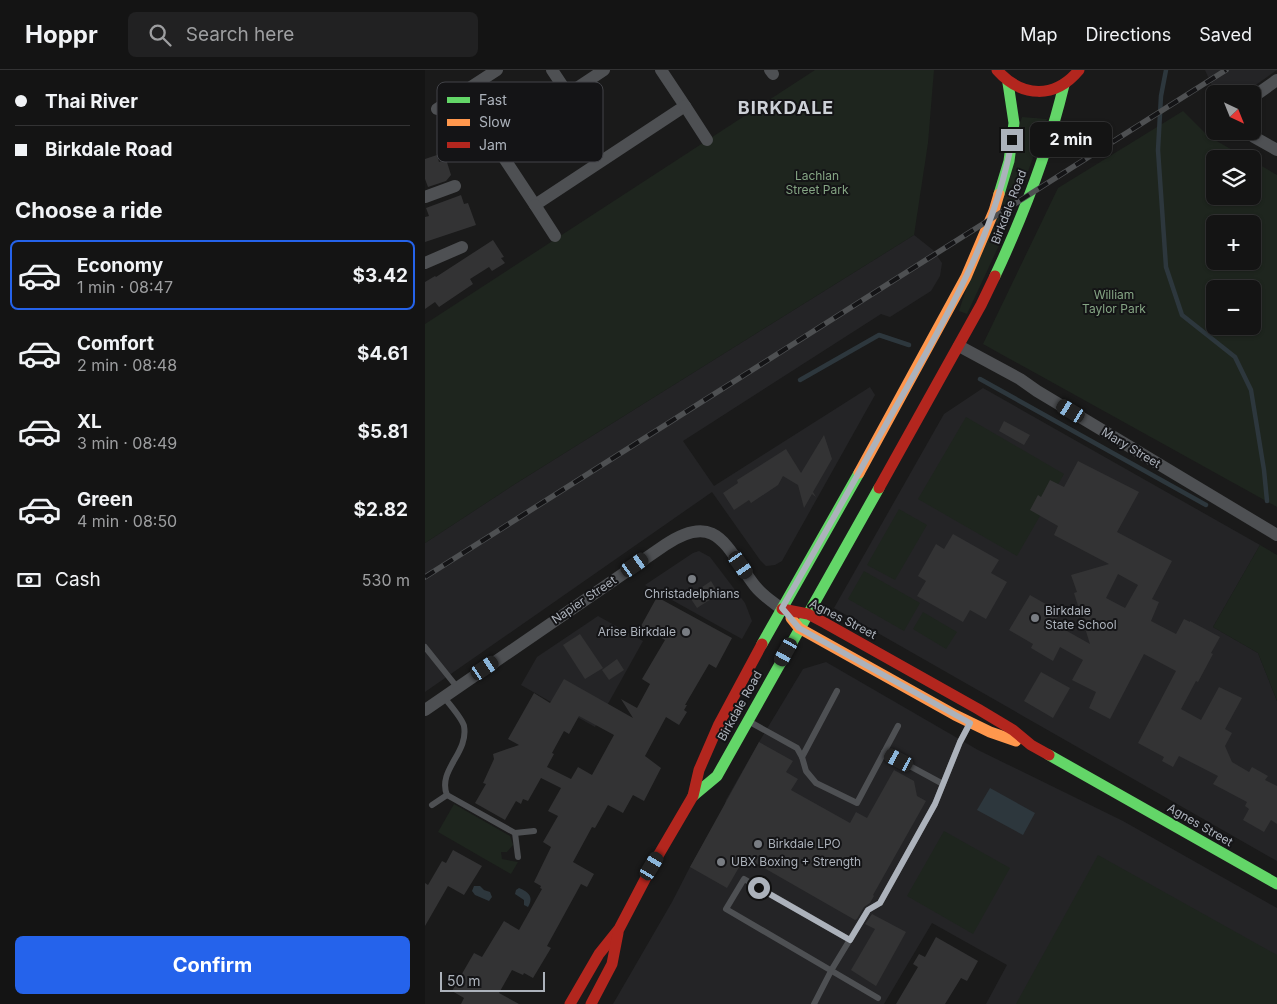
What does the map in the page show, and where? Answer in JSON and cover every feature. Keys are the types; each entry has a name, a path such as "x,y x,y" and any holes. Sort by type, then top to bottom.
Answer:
{"main road":[{"path":"997,70 1008,83 1021,90 1035,92 1050,91 1064,85 1079,70"},
{"name":"Birkdale Road","path":"570,1004 599,954 619,929 652,866 693,796 699,770 719,724 966,278 982,243 1002,187 1014,123 1008,83"},
{"name":"Birkdale Road","path":"693,796 717,776 959,346 1001,266 1055,123 1064,85"},
{"name":"Agnes Street","path":"782,608 808,614 978,709 1013,730 1031,745 1277,884"},
{"name":"Agnes Street","path":"782,608 799,628 970,723 1007,738 1031,745"},
{"name":"Birkdale Road","path":"591,1004 612,964 619,929"}],"street":[{"path":"479,82 497,70"},
{"path":"553,70 560,82"},
{"path":"586,82 604,70"},
{"path":"661,70 707,140"},
{"path":"1261,91 1277,80"},
{"path":"603,160 685,106"},
{"path":"1259,140 1277,150"},
{"path":"507,162 555,236"},
{"path":"535,205 600,162"},
{"path":"425,197 455,186"},
{"path":"425,263 462,247"},
{"name":"Mary Street","path":"959,346 1020,379 1277,535"},
{"name":"Napier Street","path":"425,710 670,541 688,533 704,530 716,536 732,553 761,593 782,608"}],"lane":[{"path":"425,647 457,687"},
{"path":"802,757 837,691"},
{"path":"444,698 464,724 464,742 445,778 444,788 447,795 515,833 534,832"},
{"path":"815,1004 831,969 868,910 880,903 935,804 970,723 978,709"},
{"path":"748,721 797,748 806,771 816,782 857,803 898,726"},
{"path":"884,752 943,784"},
{"path":"432,805 447,795"},
{"path":"515,833 518,857"},
{"path":"850,940 744,879 726,908 878,998"}],"shaded area":[{"path":"1205,70 1277,70 1256,85 1212,85"},
{"path":"914,235 933,250 942,263 940,276 931,291 890,317 881,314 683,441 714,486 870,387 875,395 782,561 775,565 766,566 712,492 425,692 425,543 515,484"},
{"name":"Birkdale State School","path":"983,388 1260,545 1213,627 1258,653 1277,701 1277,861 834,608 944,414"},
{"path":"699,551 710,557 745,603 752,621 742,639 645,585 693,553"},
{"path":"598,616 643,641 595,727 521,685 537,657"},
{"path":"826,662 978,750 1123,821 1277,908 1277,1004 986,1004 1007,965 932,923 884,1004 613,1004 672,902 724,807 726,800 803,669"},
{"path":"990,788 1035,813 1023,835 977,810"},
{"path":"474,886 480,886 490,892 492,897 489,901 475,895 472,891"},
{"path":"519,888 530,895 531,900 528,907 524,905 524,900 515,894"}],"green space":[{"name":"Lachlan Street Park","path":"815,70 934,70 928,143 914,235 515,484 425,543 425,324"},
{"name":"William Taylor Park","path":"1183,111 1206,134 1206,140 1215,140 1232,150 1206,150 1206,205 1261,205 1261,166 1277,175 1277,507 983,344 1058,188"},
{"path":"1022,117 1047,119 1009,224 967,314 959,311"},
{"path":"966,417 1064,474 1017,556 918,499"},
{"path":"899,509 927,525 895,580 867,565"},
{"path":"1260,545 1277,555 1277,701 1258,653 1213,627"},
{"path":"864,571 920,603 904,631 848,599"},
{"path":"923,612 957,632 946,649 913,629"},
{"path":"454,804 510,836 513,845 507,852 501,852 502,859 518,862 511,874 438,832"},
{"path":"944,831 1010,868 973,934 907,896"},
{"path":"1098,855 1277,955 1277,1004 1016,1004"}],"building":[{"path":"437,155 437,162 447,162 451,175 446,181 428,187 425,179 425,159"},
{"path":"461,195 464,204 468,203 476,225 425,242 425,217 429,216 426,208"},
{"path":"493,240 504,257 501,258 505,263 492,271 489,267 470,279 473,284 439,307 435,302 425,309 425,282 436,277"},
{"path":"1004,421 1030,435 1024,445 999,431"},
{"path":"824,435 832,459 813,492 816,497 812,494 804,508 798,485 783,476 778,485 751,503 749,500 734,510 723,493 738,483 737,480 786,449 801,473"},
{"path":"1078,461 1139,492 1117,532 1172,561 1152,599 1159,602 1151,621 1176,634 1184,619 1220,637 1198,682 1196,681 1181,709 1201,720 1219,687 1242,698 1225,729 1232,733 1225,746 1232,762 1249,772 1252,767 1268,776 1265,780 1277,786 1277,824 1271,820 1264,832 1243,820 1249,809 1245,806 1247,802 1213,784 1218,776 1179,756 1173,767 1162,761 1164,757 1138,743 1176,671 1144,654 1110,719 1089,708 1096,692 1072,680 1083,660 1060,647 1053,661 1031,648 1033,644 1009,630 1030,595 1063,614 1051,622 1090,644 1074,593 1077,592 1071,575 1109,564 1054,535 1058,526 1030,510 1038,495 1041,497 1050,480 1064,487","holes":["1118,574 1138,585 1125,608 1106,598"]},
{"path":"953,534 999,560 991,573 1007,582 986,619 970,610 963,622 917,596 926,581 918,576 936,544 944,549"},
{"path":"711,581 719,594 697,608 689,596"},
{"path":"657,597 732,638 716,668 709,664 685,705 687,705 684,710 687,712 679,725 666,717 645,756 661,768 644,801 633,795 623,813 608,805 595,828 592,827 573,862 594,874 587,887 581,884 547,946 551,948 533,978 512,970 499,993 519,1004 461,1004 464,998 452,991 474,953 482,957 504,921 519,930 542,889 540,888 541,886 534,882 551,847 543,842 558,816 548,811 561,788 541,778 528,801 523,799 521,804 516,801 505,820 475,803 486,784 483,783 494,759 493,754 519,745 508,739 534,693 550,703 564,679 633,718 621,699 637,708 650,684 642,679 665,640 641,626","holes":["579,716 614,735 592,775 578,767 571,779 547,767 564,731 569,734"]},
{"path":"580,634 603,668 585,679 563,645"},
{"path":"617,659 624,670 609,680 602,670"},
{"path":"1041,672 1070,688 1053,718 1024,701"},
{"path":"759,742 793,761 786,772 798,779 791,790 850,823 856,812 867,818 894,770 914,781 917,796 926,801 870,903 864,907 857,919 855,920 745,857 727,888 690,867"},
{"path":"453,850 482,866 464,895 448,886 425,926 425,883 428,885 442,861 446,863"},
{"path":"872,914 906,932 876,986 851,970 875,929 865,924"},
{"path":"936,937 978,961 967,981 961,978 945,1004 896,1004 918,967 913,964 919,954 925,957"}],"waterway":[{"path":"1166,70 1161,96 1158,150 1166,267 1182,315 1235,357 1251,390 1267,501"},
{"path":"800,380 879,335 909,345"},
{"path":"980,379 1206,505"}],"railway":[{"path":"425,577 1226,70"}],"traffic: fast":[{"path":"999,194 1009,161 1014,123 1008,83"},
{"path":"995,276 1034,182 1051,134 1064,85"},
{"path":"762,644 859,473"},
{"path":"693,796 717,776 879,488"},
{"path":"1049,755 1277,884"}],"traffic: slow":[{"path":"859,473 966,277 994,211 999,194"},
{"path":"791,618 799,628 955,715 990,732 1016,741"}],"traffic: jam":[{"path":"997,70 1017,86 1038,91 1060,86 1079,70"},
{"path":"879,488 981,305 995,276"},
{"path":"782,609 808,614 825,623 978,709 1049,755"},
{"path":"570,1004 599,954 619,929 652,866 693,796 699,770 719,724 762,644"},
{"path":"591,1004 612,964 618,933"}],"place":[{"name":"Christadelphians","path":"692,579"},
{"name":"Birkdale State School","path":"1035,618"},
{"name":"Arise Birkdale","path":"686,632"},
{"name":"Birkdale LPO","path":"758,844"},
{"name":"UBX Boxing + Strength","path":"721,862"}],"district":[{"name":"BIRKDALE","path":"786,108"}],"route":[{"path":"759,888 850,940 868,910 880,903 935,804 960,742 970,723 891,681 799,628 782,608 829,527 966,278 994,211 1009,161 1012,140"}]}
